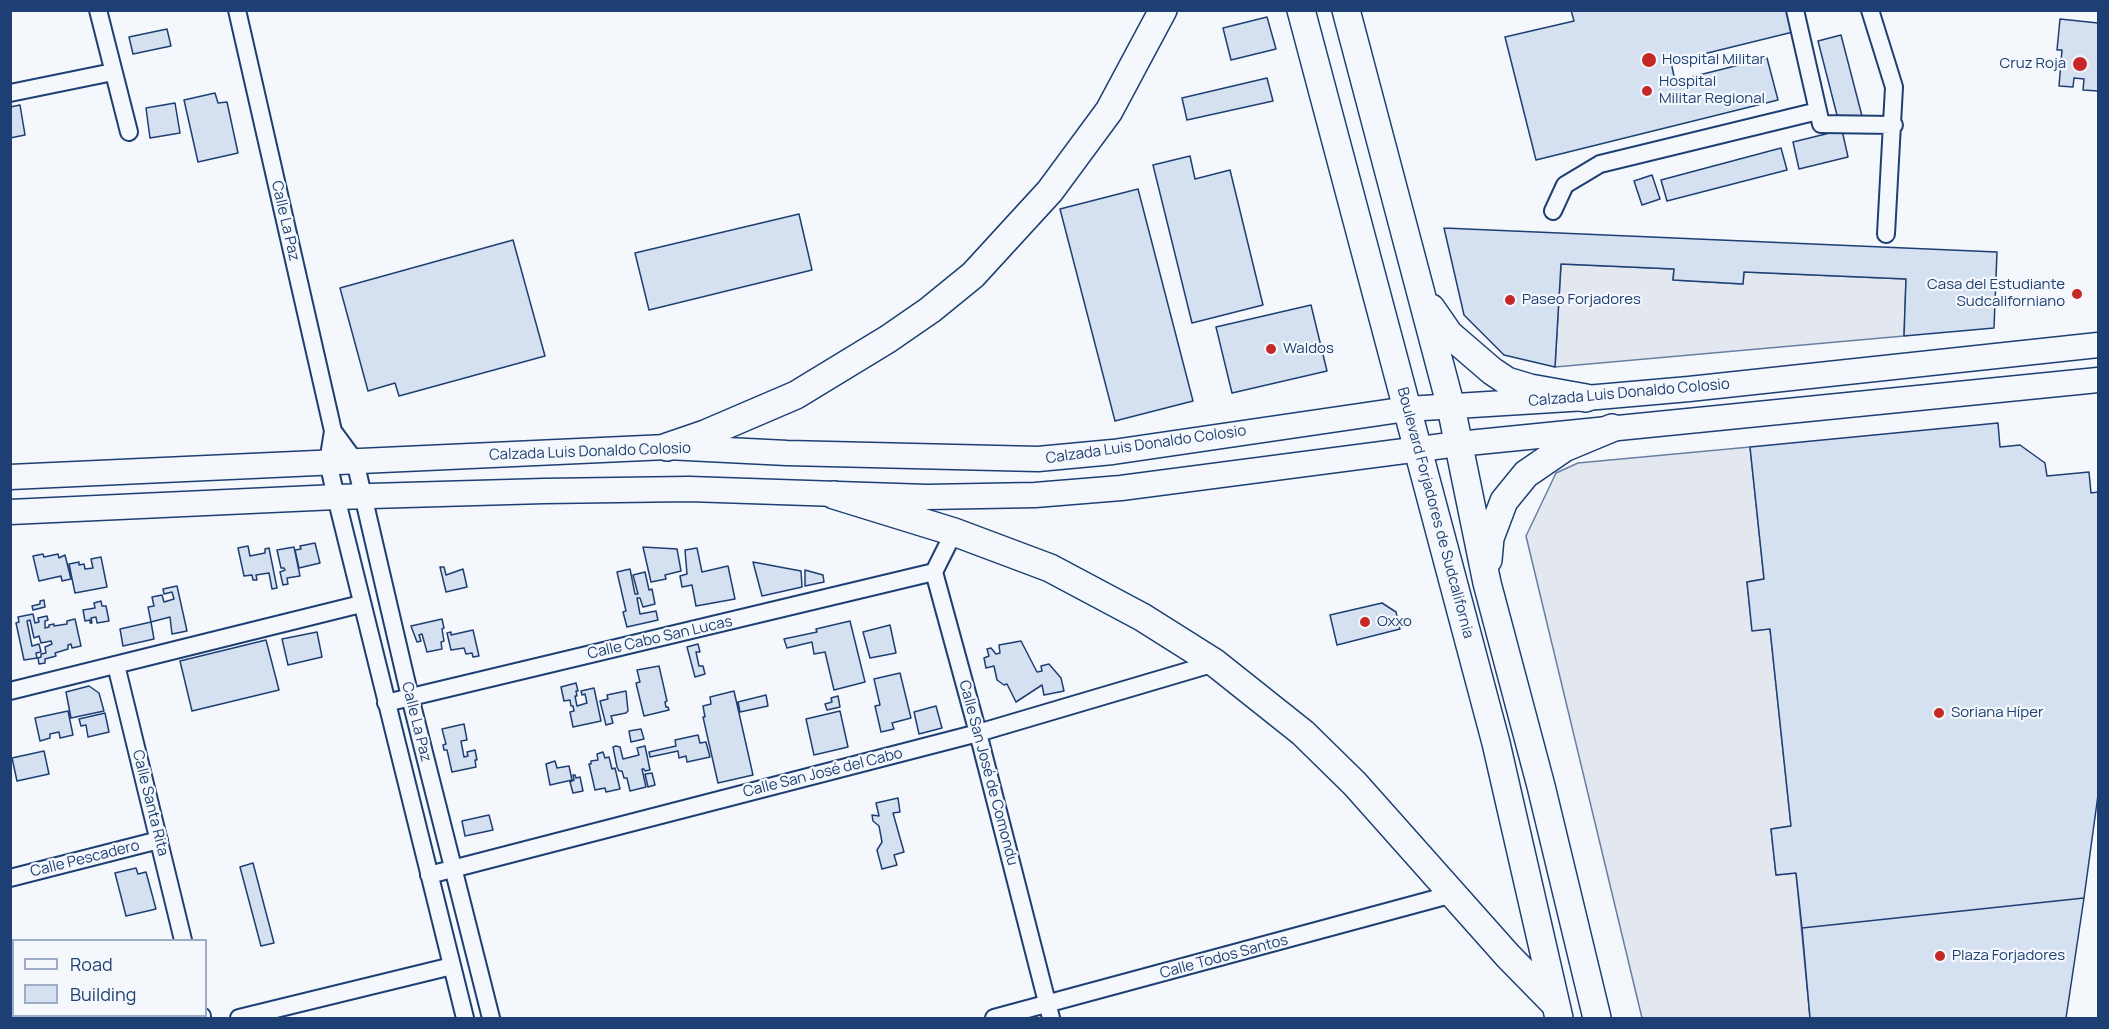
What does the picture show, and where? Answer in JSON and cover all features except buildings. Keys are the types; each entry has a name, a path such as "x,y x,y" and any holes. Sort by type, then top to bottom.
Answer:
{"main road":[{"path":"667,447 705,434 796,395 888,339 930,310 973,275 1050,191 1109,111 1163,10"},
{"path":"1304,22 1348,18 1451,407 1487,583 1541,786 1597,1018"},
{"name":"Boulevard Forjadores de Sudcalifornia","path":"1304,22 1496,743 1557,1012"},
{"path":"1420,290 1449,334 1507,381 1530,388 1586,398"},
{"name":"Calzada Luis Donaldo Colosio","path":"10,477 667,447 787,453 1038,459 1113,452 1407,409 1586,398 2098,345"},
{"path":"10,512 363,496 689,489 927,497 1035,495 1121,488 1458,444 2098,380"},
{"path":"1721,419 1721,407 1726,400 1758,382"},
{"path":"1487,583 1490,538 1504,501 1526,474 1564,448 1612,429"},
{"path":"834,495 954,532 1050,568 1142,617 1215,663 1303,733 1340,769 1557,1012"},
{"path":"1496,743 1519,797 1524,801 1530,800 1541,786"},
{"path":"1544,956 1548,904 1554,897 1564,897 1569,902"}],"street":[{"path":"98,10 129,132"},
{"name":"Calle La Paz","path":"237,10 333,431 328,462 361,604 465,1018"},
{"path":"1795,10 1821,124 1894,124"},
{"path":"1870,10 1894,87 1894,124 1886,234"},
{"path":"10,93 114,72"},
{"path":"1553,211 1565,185 1600,164 1818,111"},
{"name":"Calle La Paz","path":"333,431 355,461 410,697 491,1018"},
{"path":"934,573 954,532"},
{"name":"Calle Cabo San Lucas","path":"386,703 934,573"},
{"name":"Calle San José de Comondu","path":"934,573 978,733 1049,1012"},
{"path":"10,691 361,604"},
{"name":"Calle San José del Cabo","path":"429,875 978,733 1215,663"},
{"name":"Calle Santa Rita","path":"116,665 183,939"},
{"name":"Calle Pescadero","path":"10,878 159,840"},
{"name":"Calle Todos Santos","path":"994,1018 1049,1012 1453,894"},
{"path":"239,1018 452,966"}],"shaded area":[{"path":"1561,264 1674,269 1673,280 1743,284 1744,272 1906,279 1904,336 1555,367"},
{"path":"1750,447 1764,579 1747,582 1752,630 1770,629 1791,826 1771,829 1776,875 1796,873 1810,1018 1642,1018 1526,536 1556,473 1578,463"}],"place":[{"name":"Hospital Militar","path":"1649,60"},
{"name":"Cruz Roja","path":"2080,64"},
{"name":"Hospital Militar Regional","path":"1647,91"},
{"name":"Casa del Estudiante Sudcaliforniano","path":"2077,294"},
{"name":"Paseo Forjadores","path":"1510,300"},
{"name":"Waldos","path":"1271,349"},
{"name":"Oxxo","path":"1365,622"},
{"name":"Soriana Híper","path":"1939,713"},
{"name":"Plaza Forjadores","path":"1940,956"}]}
